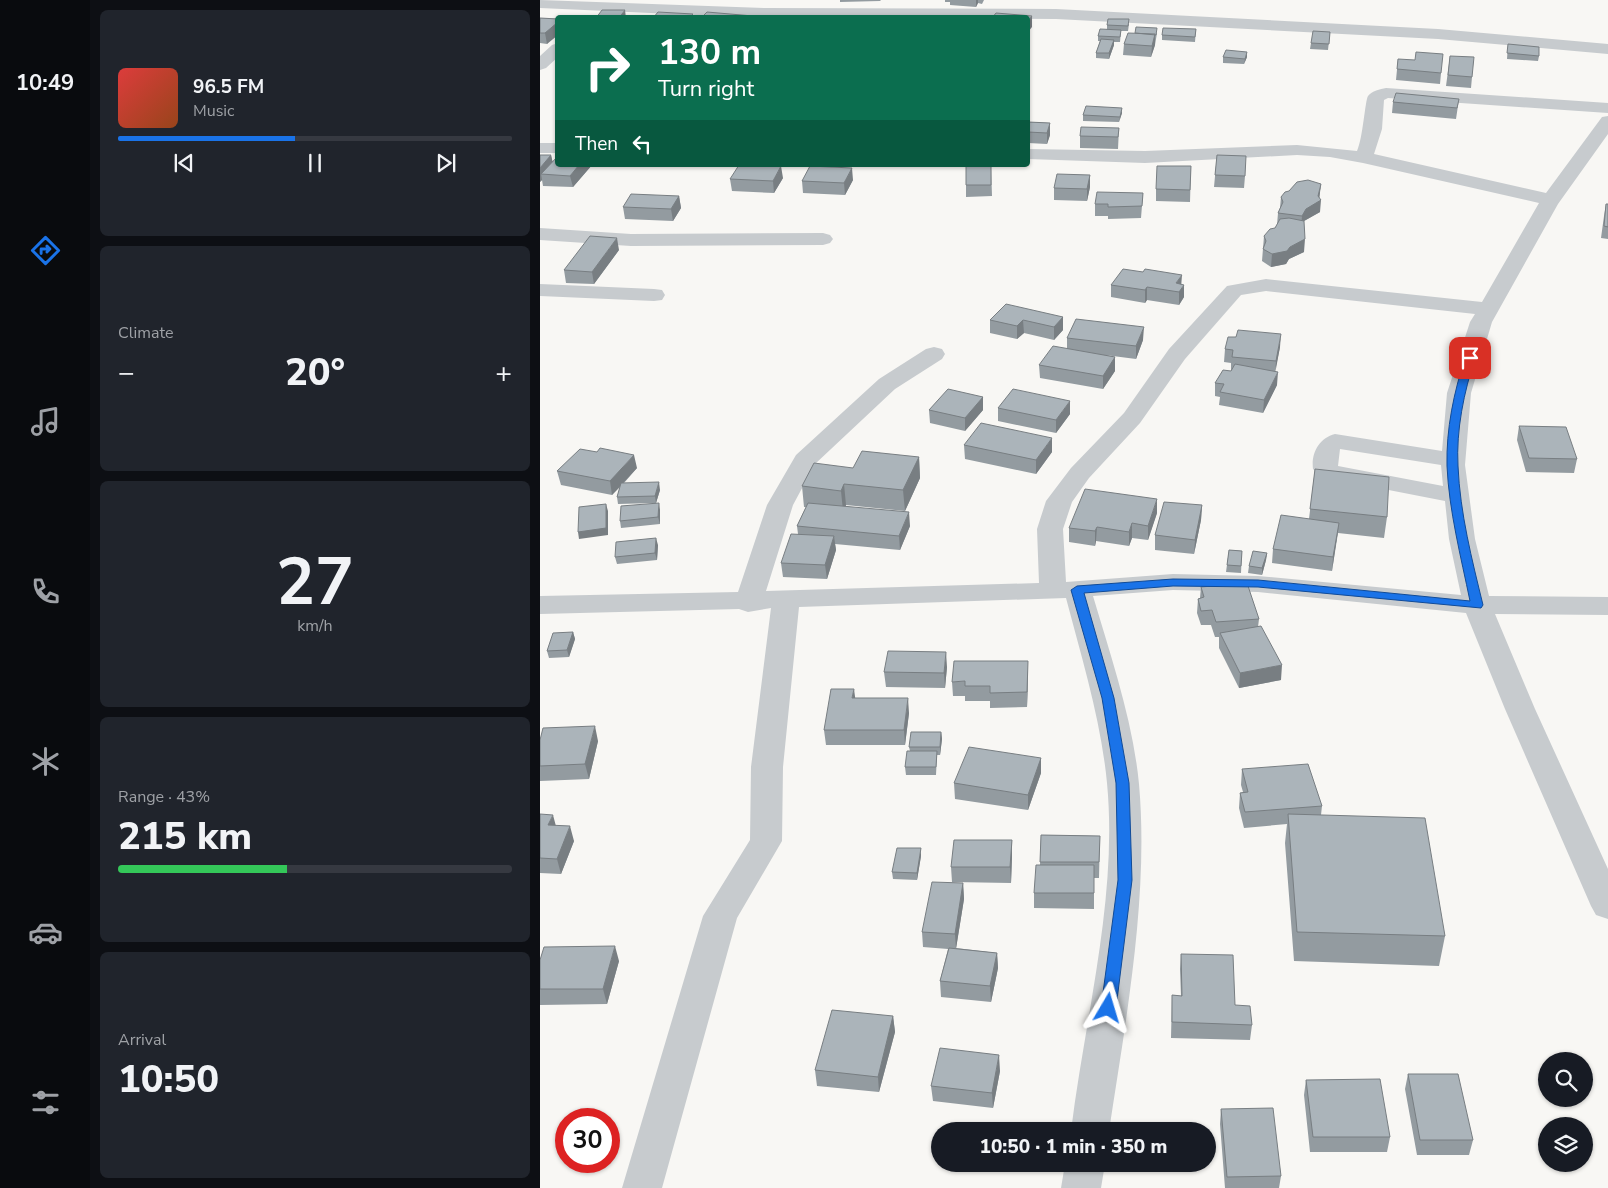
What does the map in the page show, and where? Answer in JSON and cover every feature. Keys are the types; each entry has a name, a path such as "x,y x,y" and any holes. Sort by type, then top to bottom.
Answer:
{"street":[{"path":"540,3 764,13 820,10 1056,14 1438,34 1608,49"},
{"path":"591,15 600,6"},
{"path":"540,65 555,51"},
{"path":"1362,157 1370,146 1374,132 1375,99 1386,93 1608,108"},
{"path":"1608,121 1551,200 1481,322 1459,393 1453,460 1462,539 1477,605 1520,709 1608,906"},
{"path":"540,148 555,148"},
{"path":"1030,154 1145,157 1297,150 1362,157 1551,200"},
{"path":"540,234 631,240 823,239"},
{"path":"1092,1122 1102,1062 1125,880 1123,783 1108,698 1065,591 1050,529 1059,501 1080,473 1132,418 1177,354 1234,290 1266,285 1489,308"},
{"path":"540,290 654,295"},
{"path":"748,602 780,505 805,460 887,384 934,354"},
{"path":"1453,460 1335,441 1330,445 1324,463 1325,469 1332,472 1457,496"},
{"path":"540,605 786,601 1065,591 1173,582 1258,584 1477,605 1608,606"},
{"path":"642,1188 720,916 766,841 767,767 786,601"},
{"path":"1080,1188 1083,1172"}],"building":[{"path":"602,10 625,10 621,15 598,15"},
{"path":"658,12 693,14 692,15 656,15"},
{"path":"707,12 742,15 704,15"},
{"path":"996,13 1020,15 994,15"},
{"path":"540,18 555,19 555,25 545,33 540,33"},
{"path":"1108,19 1129,19 1128,26 1107,25"},
{"path":"1136,27 1157,28 1156,35 1135,33"},
{"path":"1163,28 1196,29 1195,37 1162,35"},
{"path":"1100,29 1121,30 1120,37 1098,36"},
{"path":"1313,31 1330,32 1329,44 1311,43"},
{"path":"1128,33 1155,34 1152,46 1124,44"},
{"path":"1101,39 1114,40 1109,53 1096,53"},
{"path":"1508,44 1539,47 1539,56 1507,53"},
{"path":"1226,50 1247,52 1245,59 1223,57"},
{"path":"1416,52 1443,54 1441,73 1397,69 1398,59 1415,60"},
{"path":"1450,56 1474,57 1472,77 1448,75"},
{"path":"1396,93 1459,99 1457,108 1393,102"},
{"path":"1086,106 1122,108 1120,117 1083,115"},
{"path":"1030,122 1050,123 1047,133 1030,132"},
{"path":"1081,127 1119,128 1118,137 1080,136"},
{"path":"540,155 551,155 540,168"},
{"path":"1217,155 1246,156 1245,176 1215,175"},
{"path":"555,159 555,167 577,167 570,176 541,174"},
{"path":"1157,166 1191,166 1190,190 1156,189"},
{"path":"738,167 780,167 773,181 730,179"},
{"path":"809,167 852,168 844,183 802,181"},
{"path":"966,167 991,167 991,185 966,185"},
{"path":"1057,174 1090,175 1087,189 1054,188"},
{"path":"1308,180 1321,184 1318,196 1321,200 1306,209 1302,216 1278,213 1283,202 1281,197 1285,192 1289,191 1297,182"},
{"path":"1097,192 1143,193 1142,206 1108,207 1108,204 1095,204"},
{"path":"631,194 679,196 671,209 623,207"},
{"path":"1606,204 1608,204 1608,227 1604,226"},
{"path":"1289,218 1304,221 1305,239 1290,247 1287,251 1272,254 1263,249 1266,241 1264,236 1270,229 1275,228 1280,219"},
{"path":"590,236 617,238 592,272 564,270"},
{"path":"1123,269 1143,272 1145,269 1182,275 1176,283 1184,285 1179,292 1147,287 1145,290 1111,285"},
{"path":"1006,304 1063,317 1054,327 1023,320 1017,326 990,320"},
{"path":"1076,319 1144,327 1136,346 1067,338"},
{"path":"1238,330 1281,334 1276,361 1232,357 1233,350 1225,349 1228,337 1236,337"},
{"path":"1053,346 1115,357 1103,376 1039,365"},
{"path":"1235,364 1278,372 1264,400 1220,392 1224,384 1215,383 1223,370 1231,371"},
{"path":"948,389 983,397 965,418 929,410"},
{"path":"1013,389 1070,401 1056,420 998,408"},
{"path":"981,423 1052,438 1036,460 964,445"},
{"path":"1519,426 1566,427 1577,459 1529,458"},
{"path":"600,448 634,455 610,481 557,471 580,449 597,452"},
{"path":"862,451 919,457 903,490 844,484 841,491 802,486 814,463 853,468"},
{"path":"1315,469 1389,477 1387,517 1310,509"},
{"path":"659,482 655,496 617,497 621,483"},
{"path":"1085,489 1157,499 1148,526 1132,523 1129,532 1097,527 1095,531 1069,528"},
{"path":"1164,502 1202,505 1195,540 1155,535"},
{"path":"659,503 658,517 620,521 621,506"},
{"path":"808,503 909,512 899,536 797,526"},
{"path":"606,504 606,528 578,532 579,507"},
{"path":"1281,515 1339,523 1333,557 1273,549"},
{"path":"791,534 834,536 825,565 781,563"},
{"path":"656,538 655,553 615,557 616,542"},
{"path":"1229,550 1242,551 1241,566 1227,565"},
{"path":"1253,551 1267,553 1262,568 1249,566"},
{"path":"1247,583 1259,619 1216,622 1212,610 1201,611 1198,599 1204,597 1201,587"},
{"path":"1261,626 1282,665 1240,673 1220,633"},
{"path":"573,632 567,650 547,651 553,633"},
{"path":"888,651 946,652 944,673 884,672"},
{"path":"954,661 1028,661 1027,692 990,693 990,686 965,686 965,681 952,682"},
{"path":"831,689 854,689 852,698 908,698 904,730 824,730"},
{"path":"595,726 585,764 540,766 540,740 543,728"},
{"path":"911,732 941,732 940,747 909,747"},
{"path":"969,747 1041,758 1028,795 954,783"},
{"path":"907,751 937,751 936,767 905,767"},
{"path":"1308,764 1322,806 1245,812 1240,793 1248,792 1242,769"},
{"path":"540,814 553,815 548,825 570,826 557,859 540,858"},
{"path":"1288,814 1425,818 1445,936 1297,932"},
{"path":"1041,835 1100,836 1099,862 1040,862"},
{"path":"954,840 1012,840 1010,867 951,867"},
{"path":"897,848 921,848 917,873 892,872"},
{"path":"1036,865 1094,865 1094,893 1034,893"},
{"path":"932,882 963,883 955,934 922,932"},
{"path":"615,946 603,989 540,989 540,960 544,947"},
{"path":"949,948 997,953 990,986 940,981"},
{"path":"1181,954 1233,955 1235,1005 1250,1006 1252,1025 1172,1022 1172,995 1182,996"},
{"path":"832,1010 893,1016 878,1077 815,1070"},
{"path":"940,1048 999,1055 992,1093 931,1086"},
{"path":"1408,1074 1458,1074 1473,1140 1420,1140"},
{"path":"1380,1079 1390,1137 1313,1137 1306,1080"},
{"path":"1273,1108 1281,1176 1227,1177 1221,1109"}],"route":[{"path":"1108,1008 1125,880 1123,783 1108,698 1077,590 1173,582 1258,584 1477,605 1462,539 1452,465 1459,393 1470,358"}]}
